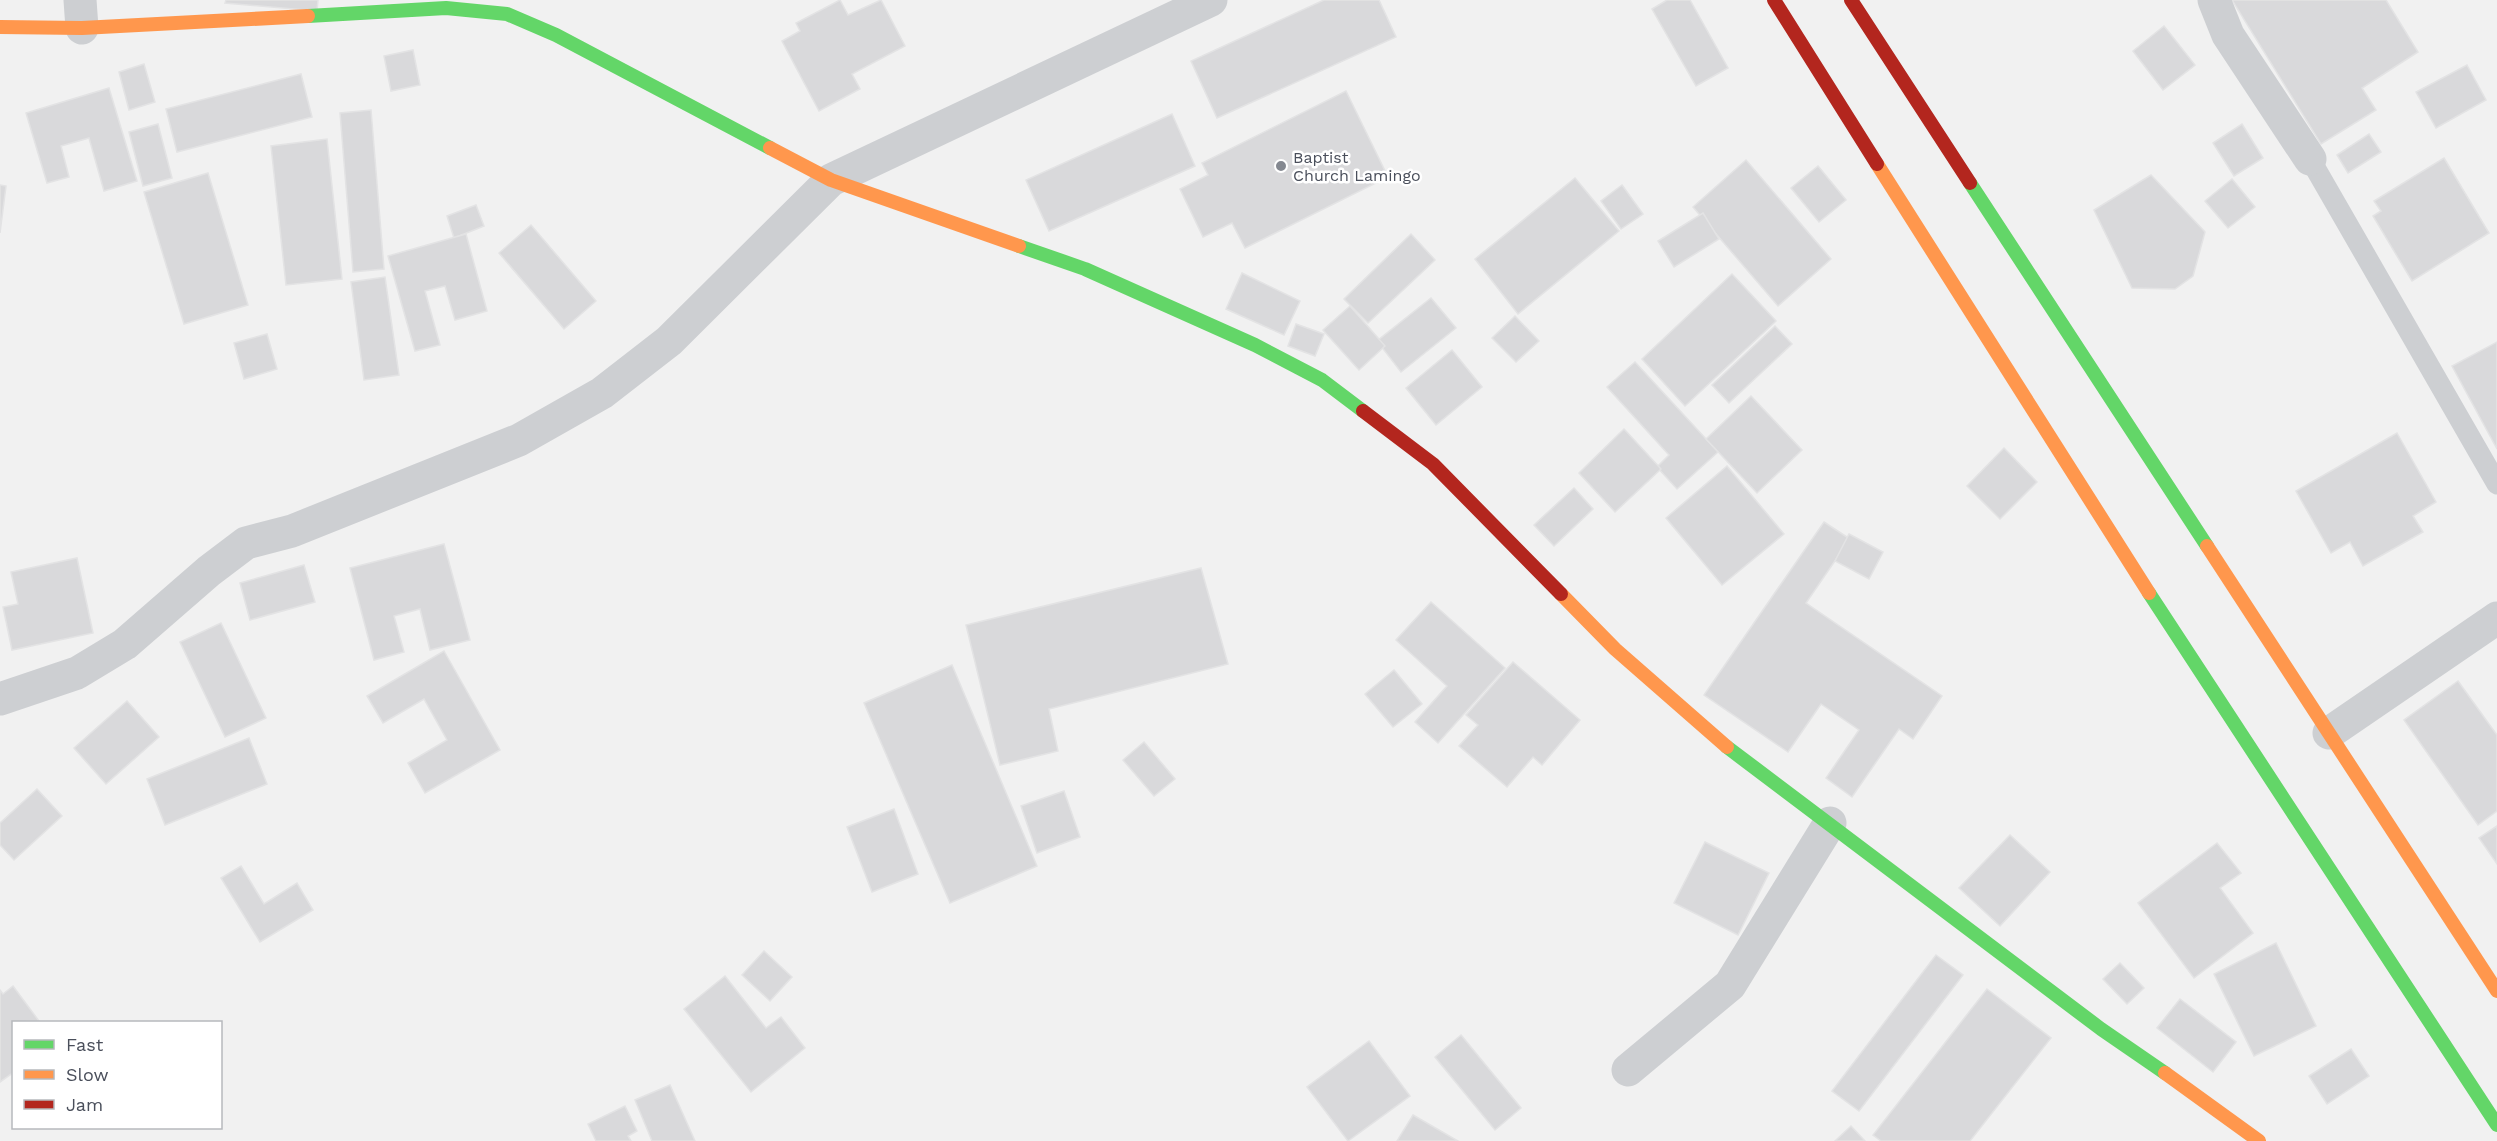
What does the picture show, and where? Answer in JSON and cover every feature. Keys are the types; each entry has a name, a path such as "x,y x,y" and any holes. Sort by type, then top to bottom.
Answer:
{"street":[{"path":"0,699 77,673 124,644 209,571 246,543 292,531 519,440 602,393 669,341 831,180 1211,0"},
{"path":"1774,0 2079,487 2497,1125"},
{"path":"1851,0 2497,991"},
{"path":"2214,0 2228,35 2310,159"},
{"path":"0,27 81,14 446,8 507,14 556,35 831,180 1085,269 1255,345 1322,380 1433,464 1615,650 1712,735 2101,1029 2199,1096 2259,1141"},
{"path":"2329,733 2497,618"},
{"path":"1628,1070 1730,986 1830,823"}],"lane":[{"path":"2310,159 2497,484"}],"building":[{"path":"226,0 318,0 317,11 225,3"},
{"path":"840,0 848,15 881,0 905,46 852,74 860,89 819,111 782,41 800,31 796,23"},
{"path":"1324,0 1379,0 1396,37 1217,118 1191,61"},
{"path":"1667,0 1690,0 1728,68 1696,86 1652,9"},
{"path":"2232,0 2386,0 2418,52 2362,88 2376,110 2321,144"},
{"path":"2164,26 2195,65 2163,90 2133,51"},
{"path":"413,50 420,85 391,91 384,56"},
{"path":"144,64 155,102 129,110 119,72"},
{"path":"2467,65 2486,100 2436,128 2416,92"},
{"path":"301,74 312,117 177,152 166,109"},
{"path":"109,88 137,181 104,191 89,138 61,146 69,177 47,183 26,113"},
{"path":"1346,91 1388,177 1245,248 1232,223 1203,237 1180,189 1208,175 1202,163"},
{"path":"371,110 384,269 353,272 340,113"},
{"path":"1172,114 1195,166 1049,231 1026,180"},
{"path":"158,124 172,178 143,186 129,132"},
{"path":"2242,124 2263,158 2234,176 2213,143"},
{"path":"2369,134 2381,152 2348,173 2337,155"},
{"path":"327,139 342,279 286,285 271,146"},
{"path":"2444,158 2489,233 2412,281 2373,216 2381,211 2374,201"},
{"path":"1746,160 1831,259 1778,306 1693,207"},
{"path":"1818,166 1846,200 1819,222 1791,188"},
{"path":"208,173 248,305 184,324 144,192"},
{"path":"2151,175 2205,232 2193,276 2175,289 2132,288 2094,210"},
{"path":"1575,178 1619,231 1518,314 1475,259"},
{"path":"2232,179 2255,207 2228,228 2205,201"},
{"path":"0,185 6,186 0,233"},
{"path":"1622,185 1643,214 1621,229 1601,201"},
{"path":"476,205 484,226 454,238 447,216"},
{"path":"1703,213 1719,239 1674,267 1658,241"},
{"path":"531,225 596,301 564,329 499,253"},
{"path":"466,234 487,311 455,320 445,286 425,291 440,345 415,351 388,256"},
{"path":"1411,234 1435,260 1368,323 1344,299"},
{"path":"1242,273 1300,301 1284,335 1226,309"},
{"path":"1732,274 1776,321 1685,406 1642,359"},
{"path":"385,277 399,375 364,380 351,282"},
{"path":"1431,298 1456,328 1401,372 1377,341"},
{"path":"1350,306 1385,346 1359,370 1323,330"},
{"path":"1515,316 1539,341 1516,362 1492,338"},
{"path":"1296,324 1324,334 1315,356 1288,346"},
{"path":"1775,326 1792,344 1729,403 1712,385"},
{"path":"267,334 277,369 244,379 234,343"},
{"path":"2497,342 2497,449 2452,366"},
{"path":"1452,350 1482,387 1436,425 1406,388"},
{"path":"1635,362 1718,452 1677,489 1657,467 1669,455 1607,387"},
{"path":"1751,396 1802,450 1757,493 1706,439"},
{"path":"1624,429 1661,469 1615,512 1579,473"},
{"path":"2397,433 2436,502 2413,516 2423,532 2363,566 2350,542 2331,553 2296,491"},
{"path":"2004,448 2037,482 2000,519 1967,486"},
{"path":"1727,466 1784,534 1722,585 1666,518"},
{"path":"1574,488 1593,509 1554,546 1534,525"},
{"path":"1824,522 1850,539 1806,603 1942,696 1913,739 1899,729 1852,797 1826,778 1859,730 1821,704 1788,752 1704,695"},
{"path":"1849,534 1883,552 1869,579 1835,561"},
{"path":"444,544 470,640 430,650 420,609 394,616 404,652 374,660 350,568"},
{"path":"77,558 93,633 12,650 3,607 18,604 11,572"},
{"path":"304,565 315,602 250,620 240,583"},
{"path":"1201,568 1228,664 1049,709 1058,751 1000,765 966,625"},
{"path":"1431,602 1505,668 1438,743 1415,722 1447,686 1396,640"},
{"path":"221,623 266,718 225,737 180,642"},
{"path":"444,651 500,750 425,793 408,763 447,740 424,699 383,723 367,696"},
{"path":"1513,662 1580,720 1542,765 1533,757 1507,787 1459,746 1478,725 1466,715"},
{"path":"952,665 1037,866 950,903 864,703"},
{"path":"1394,670 1422,704 1393,727 1365,694"},
{"path":"2458,681 2497,735 2497,811 2478,825 2404,720"},
{"path":"127,701 159,737 106,784 74,748"},
{"path":"249,738 267,784 165,825 147,779"},
{"path":"1144,742 1175,779 1154,796 1123,760"},
{"path":"37,789 62,816 14,860 0,845 0,823"},
{"path":"1064,791 1080,837 1037,853 1021,806"},
{"path":"894,809 918,874 872,892 847,827"},
{"path":"2497,826 2497,864 2479,838"},
{"path":"2010,835 2050,872 2000,926 1959,888"},
{"path":"1705,842 1769,873 1738,935 1674,903"},
{"path":"2217,843 2241,873 2220,888 2253,933 2194,978 2138,903"},
{"path":"241,866 264,904 297,883 313,910 260,942 221,878"},
{"path":"2276,943 2316,1026 2254,1056 2214,974"},
{"path":"764,951 792,977 770,1001 742,975"},
{"path":"1936,955 1963,975 1859,1111 1832,1091"},
{"path":"2120,963 2144,988 2127,1004 2103,979"},
{"path":"725,976 766,1028 781,1017 805,1048 751,1092 684,1009"},
{"path":"13,986 39,1021 12,1021 12,1073 0,1082 0,990 3,994"},
{"path":"1987,989 2051,1038 1970,1141 1881,1141 1873,1135"},
{"path":"2180,999 2236,1042 2213,1072 2157,1028"},
{"path":"1461,1035 1521,1108 1495,1130 1435,1057"},
{"path":"1369,1041 1410,1096 1348,1141 1307,1087"},
{"path":"2351,1049 2369,1076 2327,1104 2309,1076"},
{"path":"670,1085 695,1141 652,1141 635,1100"},
{"path":"625,1106 637,1131 628,1136 631,1141 596,1141 588,1124"},
{"path":"1413,1115 1458,1141 1397,1141"},
{"path":"1851,1126 1865,1141 1835,1141"}],"traffic: fast":[{"path":"308,16 446,8 507,14 556,35 770,148"},
{"path":"1970,183 2207,546"},
{"path":"1019,246 1085,269 1255,345 1322,380 1363,411"},
{"path":"2149,593 2497,1125"},
{"path":"1727,747 2101,1029 2165,1073"}],"traffic: slow":[{"path":"0,27 82,28 308,16"},
{"path":"770,148 831,180 1019,246"},
{"path":"1877,164 2149,593"},
{"path":"2207,546 2497,991"},
{"path":"1561,594 1615,649 1727,747"},
{"path":"2165,1073 2259,1141"}],"traffic: jam":[{"path":"1774,0 1877,164"},
{"path":"1851,0 1970,183"},
{"path":"1363,411 1433,464 1561,594"}],"place":[{"name":"Baptist Church Lamingo","path":"1281,166"}]}
